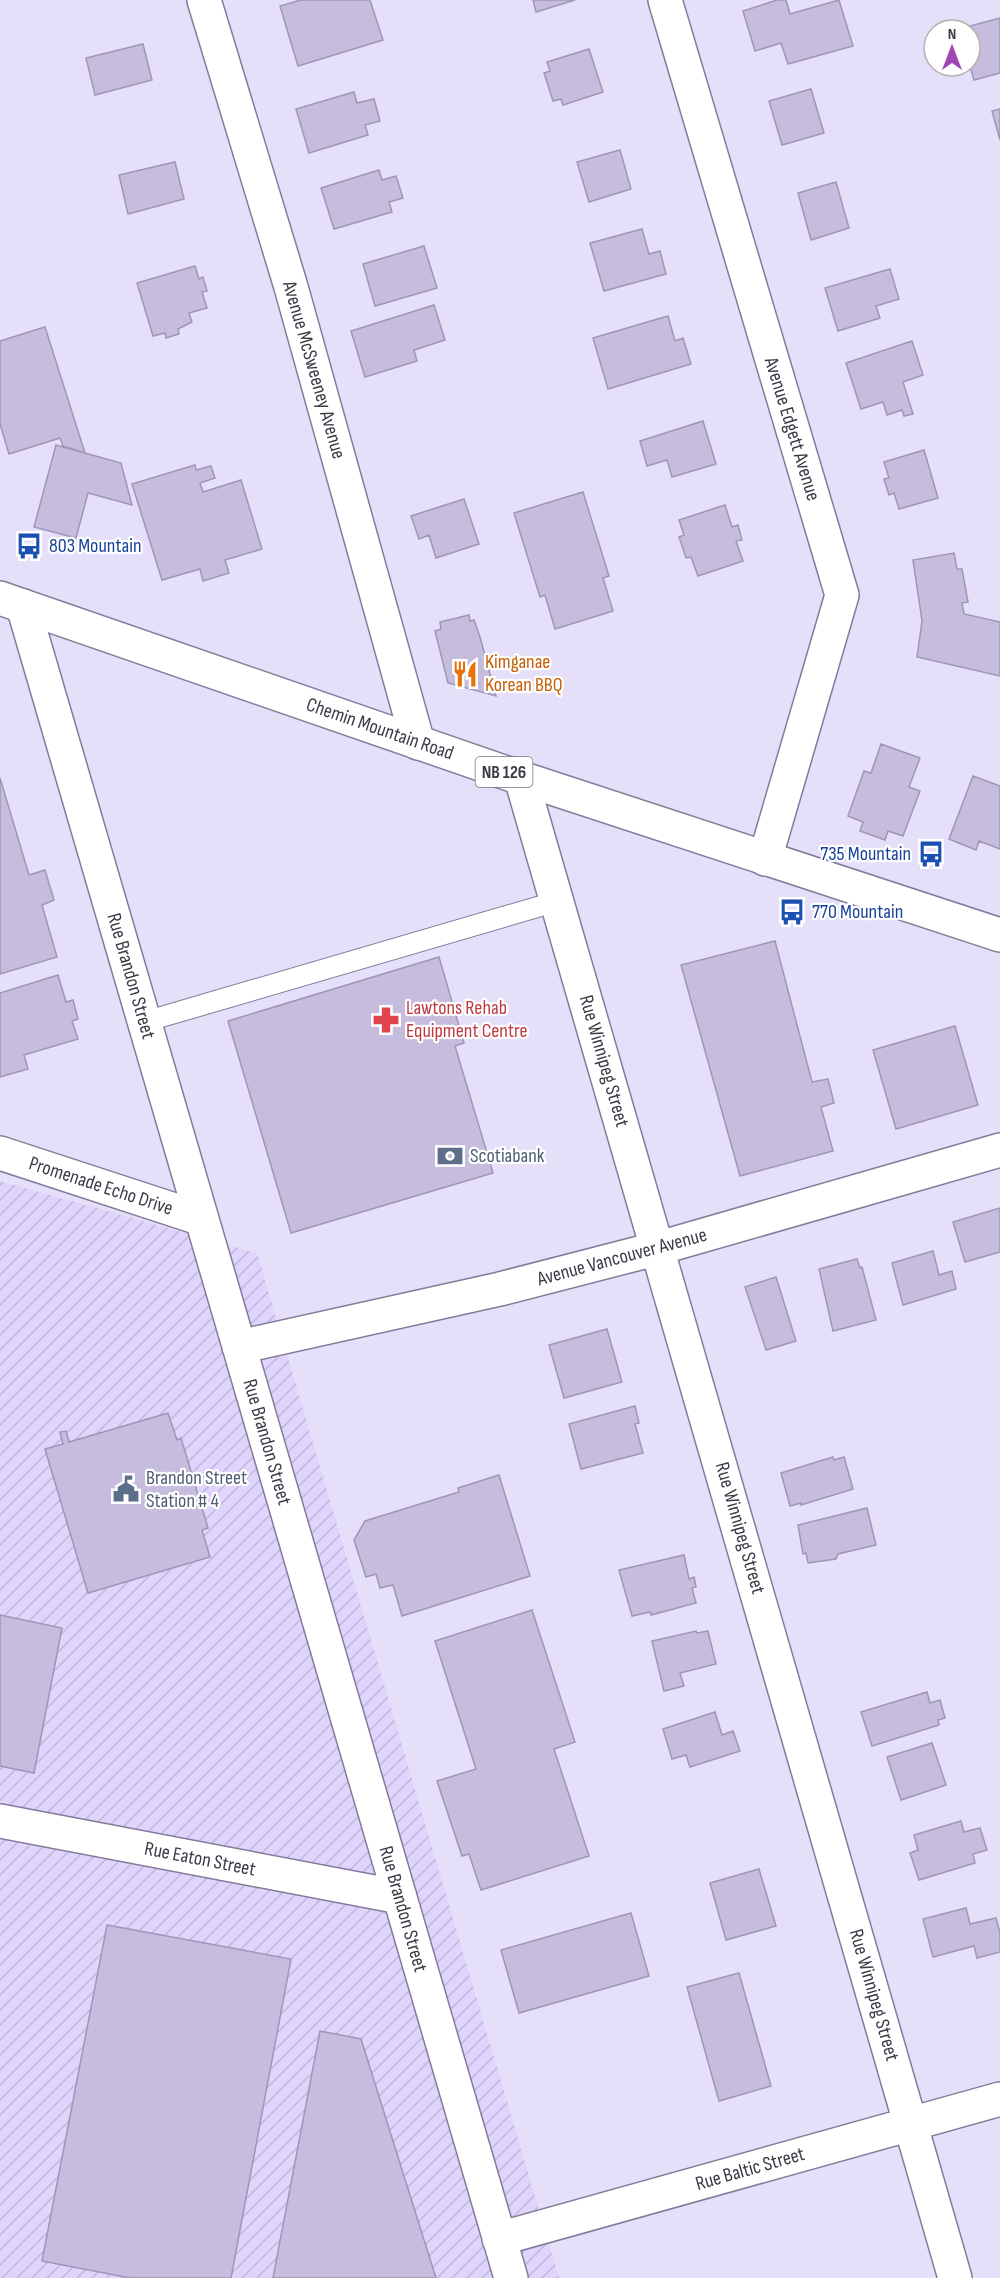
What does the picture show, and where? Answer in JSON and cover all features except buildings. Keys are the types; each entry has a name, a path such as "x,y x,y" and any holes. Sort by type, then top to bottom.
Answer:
{"street":[{"name":"Avenue McSweeney Avenue","path":"204,0 291,287 418,742"},
{"name":"Avenue Edgett Avenue","path":"665,0 842,595 765,859"},
{"name":"Chemin Mountain Road","path":"11,602 521,778 996,938"},
{"name":"Rue Brandon Street","path":"11,602 144,1022 511,2278"},
{"name":"Rue Winnipeg Street","path":"521,778 659,1248 955,2278"},
{"name":"Avenue Vancouver Avenue","path":"239,1347 500,1289 659,1248 1000,1150"},
{"name":"Promenade Echo Drive","path":"0,1153 202,1219"},
{"name":"Rue Eaton Street","path":"0,1821 400,1897"},
{"name":"Rue Baltic Street","path":"499,2239 1000,2099"}],"lane":[{"path":"144,1022 558,901"}],"shaded area":[{"path":"0,1181 257,1253 559,2278 0,2278"}],"place":[{"name":"803 Mountain","path":"29,546"},
{"name":"Kimganae Korean BBQ","path":"465,674"},
{"name":"735 Mountain","path":"931,854"},
{"name":"770 Mountain","path":"792,912"},
{"name":"Lawtons Rehab Equipment Centre","path":"386,1020"},
{"name":"Scotiabank","path":"450,1156"},
{"name":"Brandon Street Station # 4","path":"126,1489"}]}
